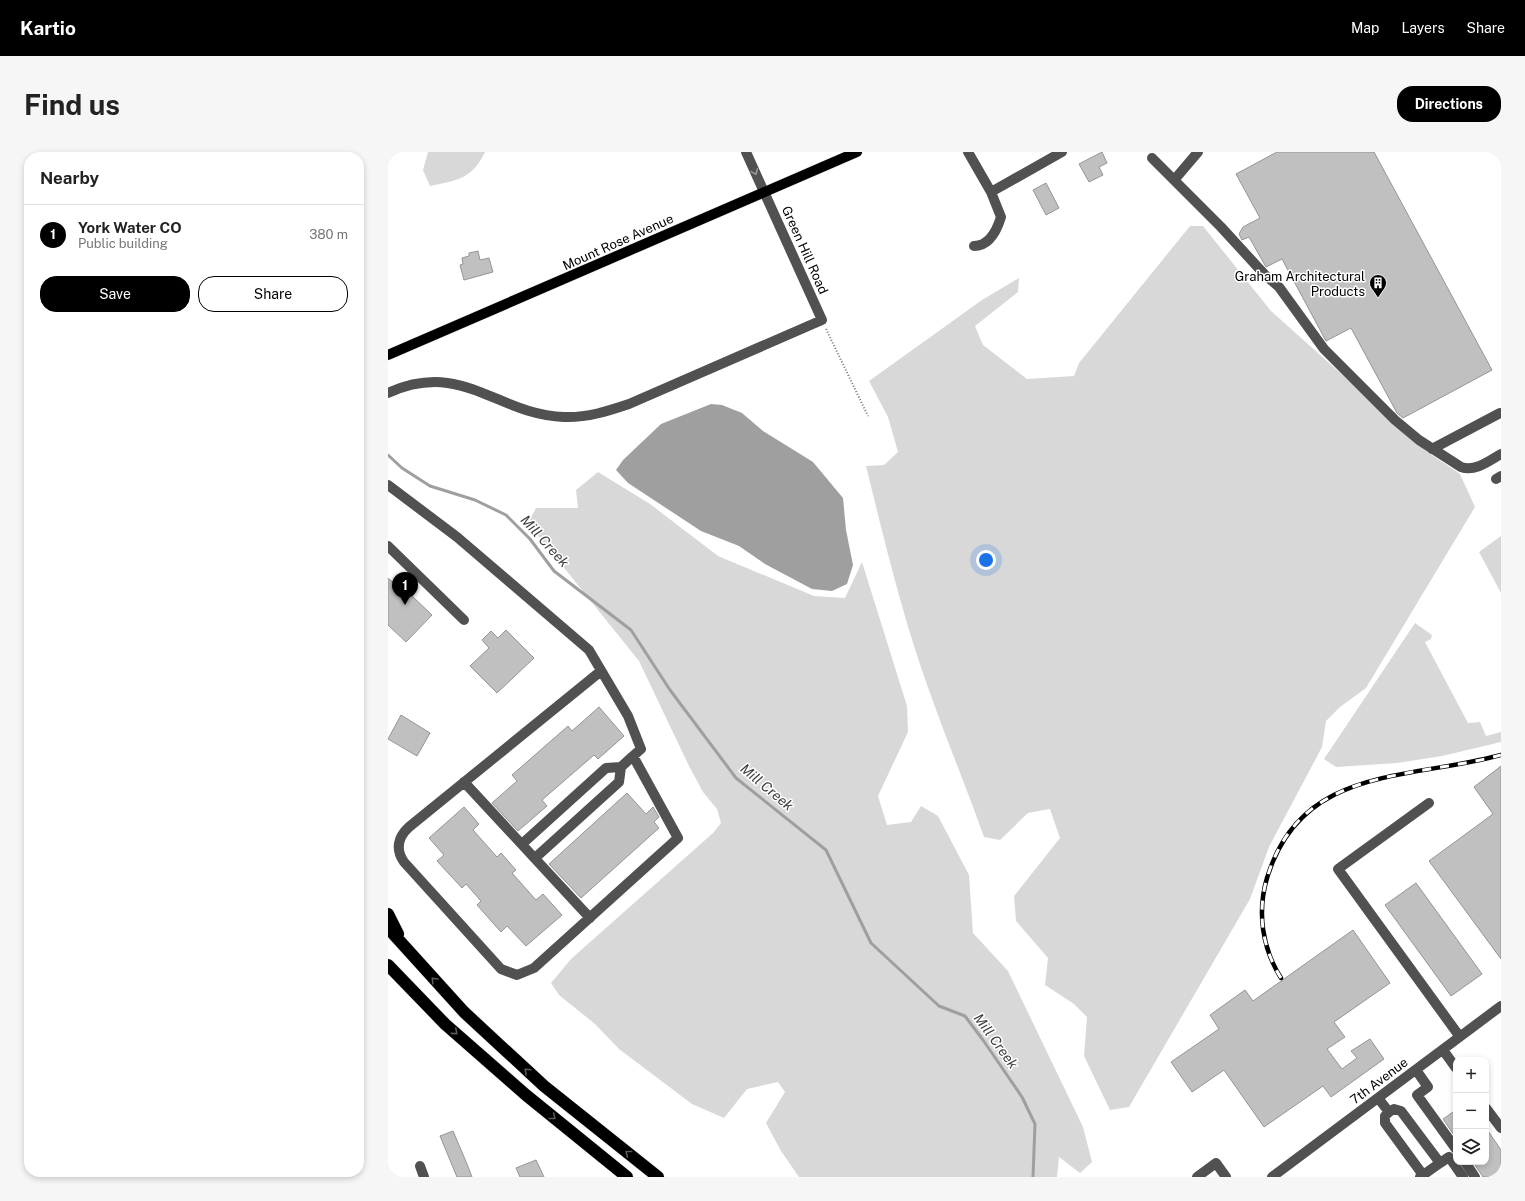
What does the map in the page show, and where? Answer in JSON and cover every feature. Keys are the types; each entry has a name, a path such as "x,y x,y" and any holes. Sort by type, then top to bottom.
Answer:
{"highway":[{"path":"388,914 405,948"},
{"path":"388,928 464,1012 544,1086 658,1177"},
{"path":"388,965 445,1024 526,1095 627,1177"}],"main road":[{"name":"Mount Rose Avenue","path":"388,355 857,152"}],"street":[{"name":"Green Hill Road","path":"746,152 822,320"},
{"path":"968,152 991,192 1000,217 998,224 988,240 979,246 974,246"},
{"path":"991,192 1062,152"},
{"path":"1175,180 1198,152"},
{"path":"1152,158 1175,180 1264,275 1279,287 1324,348 1395,420 1432,449 1461,467 1469,470 1484,464 1501,454"},
{"path":"388,393 418,384 449,383 475,389 522,408 544,414 563,417 583,417 629,404 822,320"},
{"path":"1432,449 1500,413"},
{"path":"388,485 457,537 589,650 631,722 641,749 621,767 606,768 522,844"},
{"path":"388,546 464,620"},
{"path":"601,670 403,832 398,851 404,862 501,969 517,974 534,968 678,838 633,756"},
{"path":"535,858 619,782 621,767"},
{"path":"464,782 590,918"},
{"path":"1429,803 1338,869 1460,1037"},
{"name":"7th Avenue","path":"1272,1177 1501,1006"},
{"path":"1442,1050 1453,1064"},
{"path":"1416,1070 1428,1087 1417,1095 1453,1146"},
{"path":"1378,1098 1389,1112"},
{"path":"1440,1163 1400,1111 1394,1109 1385,1116 1385,1123 1422,1176 1449,1157 1463,1177"},
{"path":"1489,1112 1501,1128"},
{"path":"1197,1177 1216,1163 1226,1177"},
{"path":"1467,1165 1475,1177"},
{"path":"420,1166 424,1177"}],"path":[{"path":"822,320 868,416"}],"shaded area":[{"path":"428,152 485,152 475,168 463,177 430,186 423,170"},
{"path":"1190,226 1203,226 1271,311 1432,455 1460,474 1475,507 1366,688 1340,707 1326,721 1322,747 1269,847 1250,899 1129,1107 1110,1110 1084,1056 1087,1017 1074,1004 1045,985 1048,958 1016,921 1014,896 1060,838 1050,809 1028,813 1000,840 984,837 920,665 895,581 866,466 884,465 898,452 888,417 869,381 982,300 1019,278 1018,292 975,326 983,345 1027,379 1074,376 1079,363"},
{"path":"711,404 722,405 742,413 763,431 813,462 843,498 846,530 853,565 847,584 832,591 812,589 765,564 739,546 701,531 628,483 616,470 623,460 661,424"},
{"path":"598,472 650,504 718,556 814,596 845,598 862,562 907,706 908,732 878,796 887,825 911,822 921,806 938,816 969,875 973,933 1008,971 1083,1127 1092,1162 1080,1173 1059,1157 1057,1177 799,1177 781,1151 766,1123 785,1092 778,1082 747,1089 724,1118 692,1104 619,1049 595,1024 559,995 551,983 571,959 713,833 721,823 717,809 703,792 689,766 639,661 528,523 536,508 578,508 576,490"},
{"path":"1501,536 1501,593 1479,552"},
{"path":"1415,623 1432,635 1431,639 1425,642 1468,723 1480,722 1486,736 1501,732 1501,742 1442,756 1397,763 1336,767 1324,759"}],"building":[{"path":"1102,152 1107,163 1099,167 1103,175 1089,182 1079,164"},
{"name":"Graham Architectural Products","path":"1277,152 1374,152 1492,370 1403,418 1397,413 1351,328 1326,341 1282,259 1266,267 1249,237 1242,240 1239,234 1243,227 1260,218 1236,174"},
{"path":"1046,183 1059,208 1046,215 1033,190"},
{"path":"478,251 480,260 489,258 493,272 464,280 460,265 463,264 462,258 469,256 469,253"},
{"path":"388,578 408,596 410,594 432,615 406,642 388,625"},
{"path":"506,630 534,658 497,693 470,666 489,648 482,640 491,631 498,638"},
{"path":"599,707 624,736 598,759 594,755 542,800 547,806 518,831 492,803 517,781 512,775 568,726 572,731"},
{"path":"401,715 430,733 417,756 388,739"},
{"path":"1501,766 1501,959 1429,861 1493,814 1474,787"},
{"path":"627,793 646,814 653,807 659,817 654,822 659,828 581,898 549,864"},
{"path":"464,807 479,824 473,830 497,857 501,853 516,870 512,873 536,900 543,894 562,915 526,946 507,926 501,932 477,905 481,901 466,884 462,888 437,861 444,855 429,838"},
{"path":"1416,883 1482,974 1451,996 1385,905"},
{"path":"1353,930 1390,983 1334,1022 1345,1037 1327,1049 1342,1069 1357,1058 1351,1051 1370,1039 1384,1059 1331,1097 1323,1086 1264,1127 1224,1070 1192,1092 1171,1062 1219,1029 1210,1015 1245,990 1253,1001"},
{"path":"1453,1112 1453,1134 1443,1119"},
{"path":"453,1131 472,1177 457,1177 440,1136"},
{"path":"1489,1132 1501,1150 1501,1177 1483,1177 1475,1165 1489,1165"},
{"path":"536,1160 544,1177 520,1177 516,1168"}],"waterway":[{"name":"Mill Creek","path":"388,455 402,468 430,486 475,500 506,515 530,539 554,571 631,630 670,690 736,778 826,850 871,943 939,1006 965,1016 983,1040 1022,1097 1035,1124 1033,1177"}],"railway":[{"path":"1281,978 1269,954 1263,930 1262,904 1267,878 1283,841 1305,815 1332,796 1363,784 1396,775 1466,763 1501,755"}],"place":[{"name":"Graham Architectural Products","path":"1378,298"},
{"name":"York Water CO","path":"405,605"}]}
